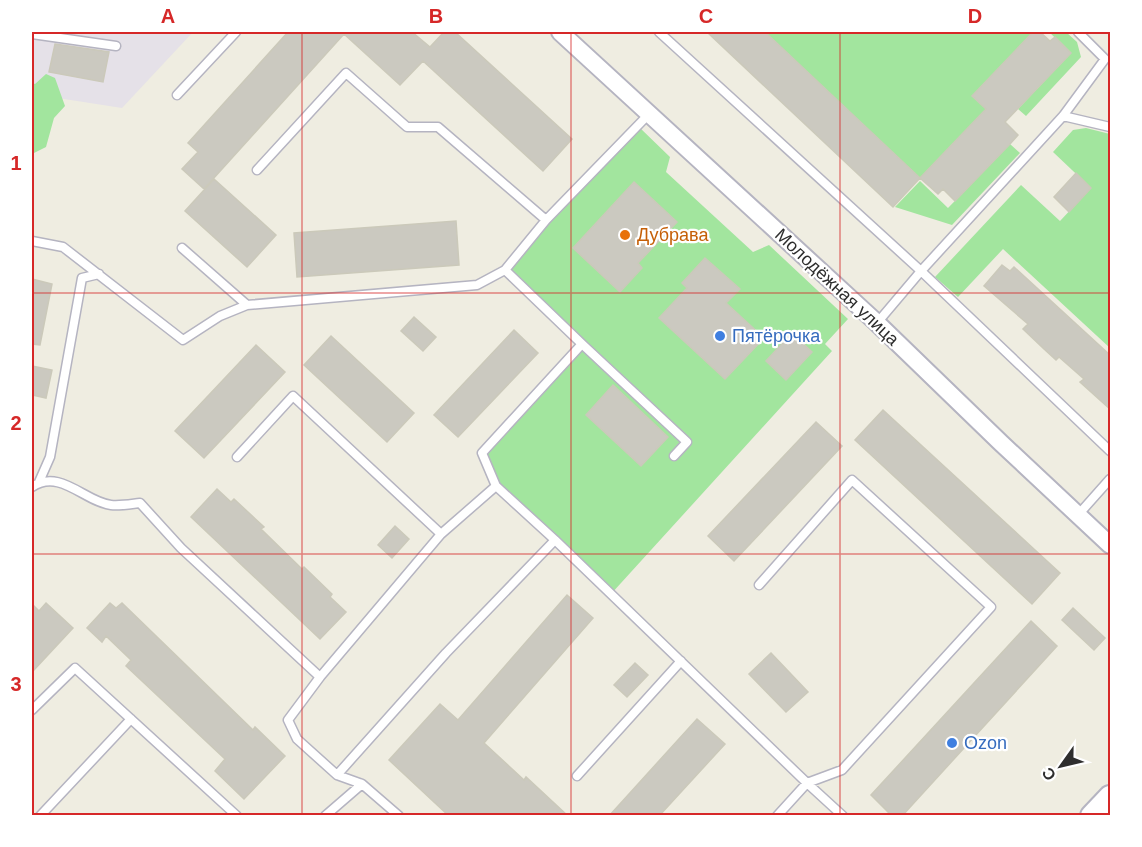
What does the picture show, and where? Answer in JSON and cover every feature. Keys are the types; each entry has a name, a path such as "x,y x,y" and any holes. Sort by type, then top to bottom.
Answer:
{"main road":[{"path":"1092,816 1110,797"}],"street":[{"name":"Молодёжная улица","path":"560,32 877,323 1110,545"}],"lane":[{"path":"177,95 236,32"},
{"path":"659,32 921,271 1110,451"},
{"path":"877,323 921,271 1063,116 1105,59 1078,32"},
{"path":"32,34 116,46"},
{"path":"257,170 346,73 407,127 438,127 546,220"},
{"path":"32,241 63,247 183,339 220,316 247,305 477,285 505,270 546,220 649,114"},
{"path":"1063,116 1110,127"},
{"path":"182,248 247,305"},
{"path":"505,270 687,442 674,456"},
{"path":"35,485 50,457 82,278 99,274"},
{"path":"582,344 482,453 496,486 843,816"},
{"path":"237,457 293,396 441,534"},
{"path":"1078,515 1110,479"},
{"path":"759,585 852,480 991,607 842,770 807,783 777,816"},
{"path":"35,485 62,483 110,505 140,503 181,548 320,677"},
{"path":"399,816 362,784 337,776 297,739 288,720 320,677 441,534 496,486"},
{"path":"337,776 446,653 555,540"},
{"path":"577,776 681,661"},
{"path":"32,711 75,668 237,816"},
{"path":"40,816 131,719"},
{"path":"325,816 362,784"}],"shaded area":[{"path":"32,32 193,32 122,108 32,94"}],"green space":[{"path":"765,32 1033,32 972,96 986,109 920,178"},
{"path":"1049,32 1066,32 1077,42 1081,57 1026,116 1018,109 1071,53"},
{"path":"46,74 55,78 65,106 54,118 46,147 32,154 32,83 35,84"},
{"path":"639,127 670,157 666,172 753,252 769,245 848,319 825,344 832,351 611,594 496,486 482,453 582,344 505,270 546,220"},
{"path":"1086,128 1110,134 1110,348 1003,249 958,297 935,277 1021,185 1060,221 1091,188 1053,152 1073,130"},
{"path":"1010,144 1020,153 952,225 895,207 920,181 948,208"}],"building":[{"path":"288,32 412,32 430,47 444,32 455,32 572,139 543,171 423,61 400,85 344,34 204,189 182,169 198,152 188,143"},
{"path":"707,32 765,32 920,178 893,207"},
{"path":"1033,32 1040,32 1050,41 1055,37 1071,53 1005,122 1018,135 1010,144 955,201 943,189 938,194 920,178 986,109 972,96"},
{"path":"55,44 109,52 103,82 49,72"},
{"path":"1076,173 1091,188 1069,212 1054,197"},
{"path":"214,179 276,235 247,267 185,211"},
{"name":"Дубрава","path":"634,182 677,222 638,263 642,268 620,292 573,248"},
{"path":"456,221 459,265 297,277 294,233"},
{"name":"Пятёрочка","path":"705,258 740,289 726,303 764,338 725,379 659,318 687,288 682,283"},
{"path":"1002,265 1010,271 1014,267 1110,355 1110,409 1080,382 1084,379 1059,357 1056,360 1023,329 1028,324 984,286"},
{"path":"32,279 52,284 40,345 32,344"},
{"path":"414,317 436,337 423,351 401,331"},
{"path":"514,330 538,353 458,437 434,415"},
{"path":"792,333 812,352 786,380 766,361"},
{"path":"331,336 414,413 387,442 304,365"},
{"path":"256,345 285,372 204,458 175,431"},
{"path":"32,366 52,370 46,398 32,395"},
{"path":"613,385 668,437 641,466 586,415"},
{"path":"883,410 1060,573 1032,604 855,440"},
{"path":"816,422 842,446 734,561 708,536"},
{"path":"217,489 231,502 234,499 264,527 261,529 302,569 304,567 332,594 330,597 346,612 320,639 191,517"},
{"path":"395,526 409,539 392,558 378,545"},
{"path":"567,595 593,618 484,743 524,780 526,777 568,816 449,816 389,760 440,704 458,720"},
{"path":"46,603 73,628 32,672 32,604 39,611"},
{"path":"110,603 116,608 122,603 253,730 255,727 285,756 244,799 215,771 225,759 126,666 131,660 106,636 102,642 87,628"},
{"path":"1073,608 1105,638 1094,650 1062,620"},
{"path":"1031,621 1057,646 902,816 892,816 871,795"},
{"path":"771,653 808,692 786,712 749,674"},
{"path":"635,663 648,675 627,697 614,685"},
{"path":"697,719 725,744 659,816 609,816"}],"place":[{"name":"Дубрава","path":"625,235"},
{"name":"Пятёрочка","path":"720,336"},
{"name":"Ozon","path":"952,743"}]}
